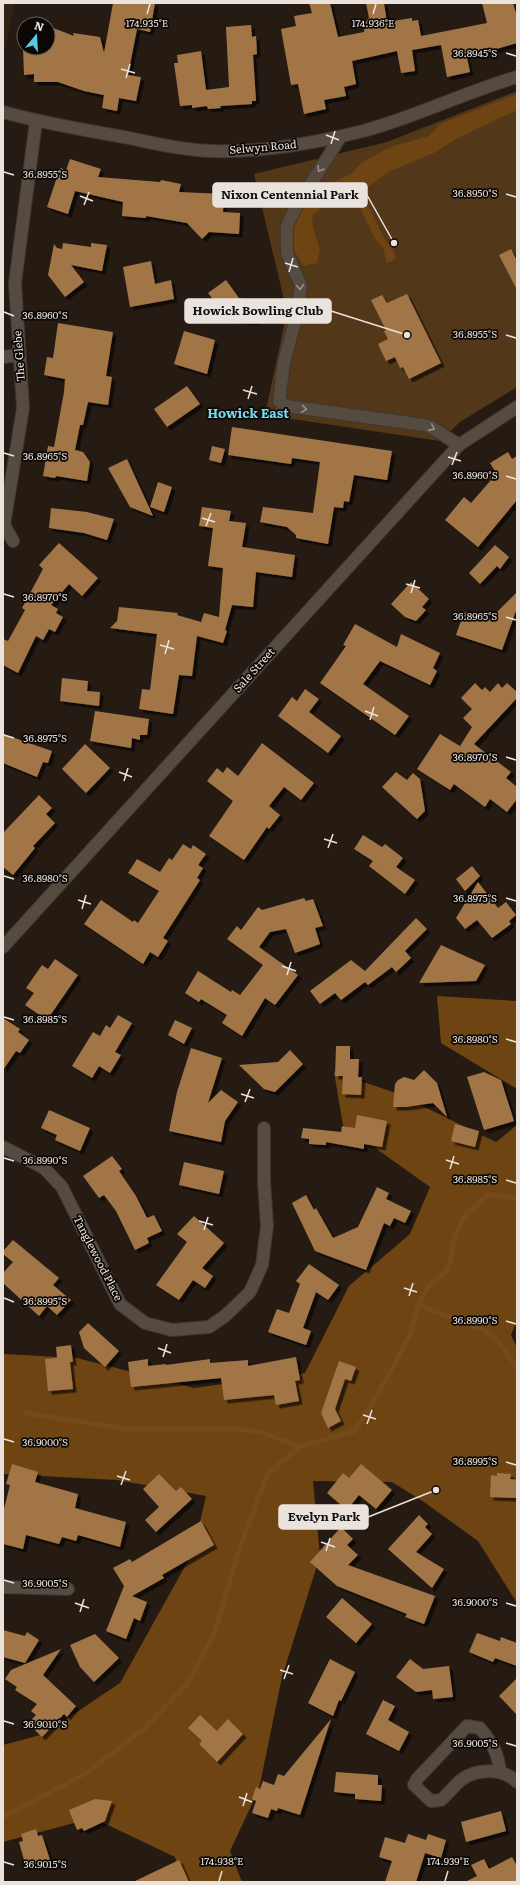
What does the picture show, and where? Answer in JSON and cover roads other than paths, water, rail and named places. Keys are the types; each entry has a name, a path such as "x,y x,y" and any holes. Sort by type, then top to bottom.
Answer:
{"street":[{"name":"Selwyn Road","path":"3,112 36,121 186,149 212,151 267,148 341,136 395,122 517,77"},
{"name":"The Glebe","path":"13,541 4,525 23,408 15,283 36,121"},
{"path":"341,136 296,207 288,226 287,253 301,286 296,318 284,362 279,401 281,404 286,406 424,425 431,427 459,445"},
{"path":"3,356 19,355"},
{"name":"Sale Street","path":"3,947 459,445 517,407"},
{"name":"Tanglewood Place","path":"3,1148 44,1168 62,1187 120,1304 145,1323 172,1330 209,1327 225,1316 250,1292 262,1265 267,1226 264,1181 264,1128"},
{"path":"3,1587 68,1589"},
{"path":"500,1772 499,1758 494,1746 480,1728 467,1726 417,1779 414,1785 431,1801 441,1800 462,1779 476,1773 500,1772 512,1777 517,1782"}],"waterway":[{"path":"3,1817 88,1772 145,1728 188,1683 214,1634 239,1550 267,1475 299,1447 355,1431 385,1382 411,1332 418,1305 429,1285 445,1273 450,1262 455,1236 463,1218 487,1195 514,1198 517,1196"},
{"path":"418,1305 484,1330 497,1340 517,1367"},
{"path":"25,1413 127,1429 239,1429 262,1432 299,1447"}],"place":[{"name":"Nixon Centennial Park","path":"394,243"},
{"name":"Howick Bowling Club","path":"407,335"},
{"name":"Evelyn Park","path":"436,1490"}],"district":[{"name":"Howick East","path":"248,413"}]}
